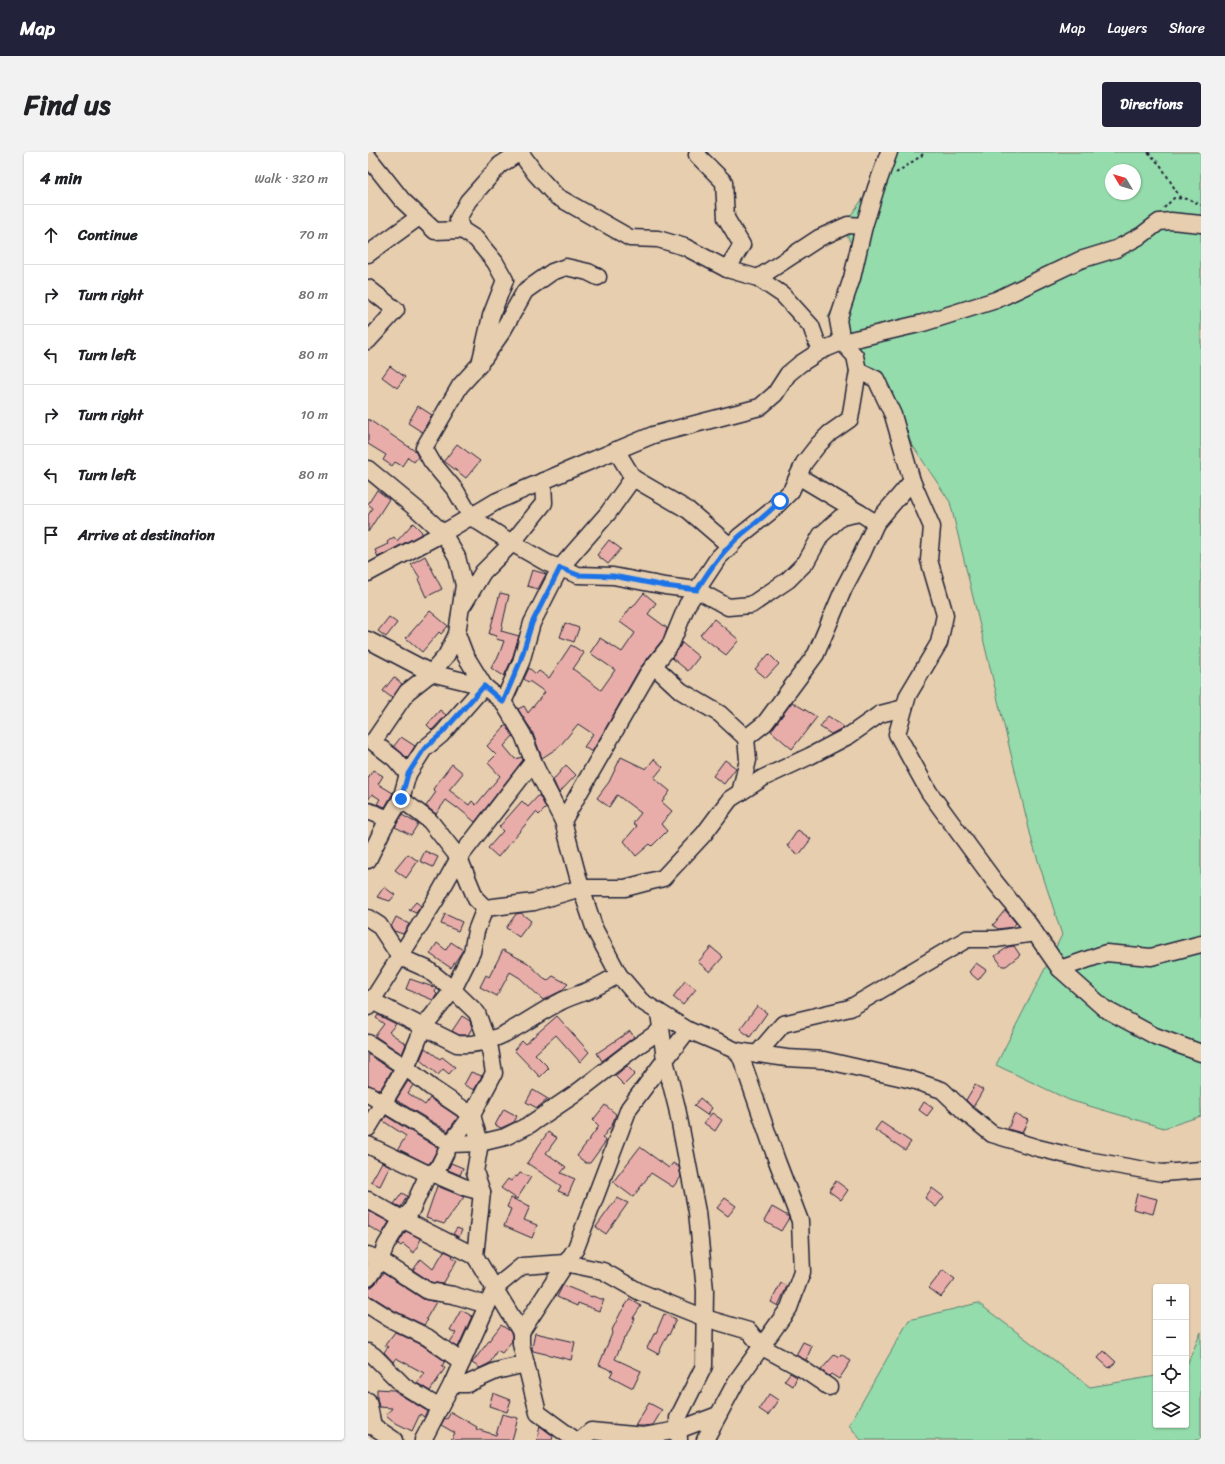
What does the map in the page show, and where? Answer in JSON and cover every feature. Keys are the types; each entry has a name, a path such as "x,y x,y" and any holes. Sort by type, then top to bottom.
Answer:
{"street":[{"path":"462,230 458,219 468,201 500,165 520,152 556,196 630,238 658,240 685,247 727,269 758,278 783,295 811,326 820,351"},
{"path":"698,152 696,155 724,182 726,218 742,245 727,269"},
{"path":"563,821 629,705 654,666 671,644 687,605 718,558 740,536 770,512 791,491 804,463 818,445 830,433 850,419 858,371 855,356 842,342 838,320 852,278 864,226 889,152"},
{"path":"368,158 402,200 434,231 462,230 476,239 494,262 505,280 491,316 480,364"},
{"path":"368,254 419,216"},
{"path":"368,573 443,533 497,501 616,450 653,435 760,407 774,394 788,374 820,351 842,342 923,324 996,300 1080,260 1116,249 1159,222 1171,221 1201,224"},
{"path":"758,278 819,238 848,225 864,226"},
{"path":"598,277 588,272 566,267 552,272 525,291 502,332 480,364 460,386 424,448 432,462 456,491 471,517 512,544 547,563 578,575 613,576 665,586 697,590 728,608 751,605 788,580 806,562 821,535 841,517 860,513"},
{"path":"368,288 396,310 368,341"},
{"path":"858,371 876,379 893,415 912,481 932,527 929,560 945,615 939,643 908,695 897,734 929,792 995,882 1036,933 1060,969 1105,1009 1155,1036 1201,1053"},
{"path":"616,450 633,478 688,510 730,546"},
{"path":"368,469 443,533 457,557 464,585 457,634 446,656 431,673 407,692 370,742 395,759 408,774"},
{"path":"798,476 876,523"},
{"path":"503,702 520,662 532,623 560,568 608,513 633,478"},
{"path":"461,610 483,572 512,544 544,503 543,481"},
{"path":"746,738 765,723 816,654 844,588 876,523 912,481"},
{"path":"457,634 465,655 484,686 503,702 523,735 542,783 563,821 581,888 595,930 619,975 641,1001 688,1030 737,1051 787,1058 824,1060 912,1080 942,1090 966,1113 992,1134 1038,1148 1087,1160 1162,1173 1201,1170"},
{"path":"368,640 431,673 484,686"},
{"path":"654,666 681,691 720,714 746,738 748,760 740,793"},
{"path":"368,860 384,827 401,799 408,774 424,749 441,734 484,686"},
{"path":"401,799 430,821 459,858 476,899 486,908 534,902 581,888 625,888 663,878 704,834 730,799 763,778 850,735 880,714 904,708"},
{"path":"533,762 459,858 435,901 400,957 369,1002 424,1026 457,1044 468,1045 487,1042 523,1024 558,1002 593,988 619,975"},
{"path":"368,811 389,819"},
{"path":"368,1128 410,1059 424,1026 453,990 472,952 476,931 486,908"},
{"path":"368,918 379,925 400,957 427,969 478,1013 487,1042 494,1073 472,1115 450,1144 437,1170 428,1174 411,1211 402,1219 386,1245 374,1257 368,1278"},
{"path":"757,1054 783,1024 850,1008 967,939 996,939 1036,933"},
{"path":"1060,969 1106,953 1151,956 1201,944"},
{"path":"659,1012 665,1060 677,1108 697,1212 705,1290 704,1366 678,1418 679,1435"},
{"path":"368,1094 450,1144 480,1144 504,1137 529,1125 576,1094 636,1047 661,1030"},
{"path":"521,1332 576,1248 629,1108 688,1030"},
{"path":"368,1044 472,1115 480,1144 475,1172 482,1192 475,1256"},
{"path":"704,1440 736,1382 789,1308 802,1272 800,1221 772,1147 742,1060 737,1051"},
{"path":"368,1145 428,1174 436,1175 464,1187 482,1192"},
{"path":"368,1200 475,1256 521,1332 521,1344 538,1414 575,1440"},
{"path":"374,1257 428,1291 453,1295 487,1305"},
{"path":"423,1440 452,1384 495,1288 522,1266 565,1264 603,1271 640,1292 705,1318 749,1331 762,1346 829,1387"},
{"path":"368,1305 390,1319 427,1337 462,1362"},
{"path":"368,1352 374,1356 404,1386 439,1409"},
{"path":"452,1384 467,1384 496,1371 526,1364"},
{"path":"368,1401 370,1426 394,1440"},
{"path":"581,1440 591,1431 644,1436 679,1435 718,1415"}],"path":[{"path":"895,174 925,152"},
{"path":"1148,152 1161,166 1180,199"},
{"path":"1159,222 1164,208 1174,198 1189,199 1201,205"}],"green space":[{"path":"897,152 1201,152 1201,1116 1164,1128 1069,1100 996,1065 1062,935 1033,845 950,502 828,317 860,263 843,226"},
{"path":"978,1303 1090,1387 1153,1376 1153,1428 1189,1428 1189,1360 1201,1332 1201,1440 861,1440 849,1425 909,1320"}],"building":[{"path":"390,366 405,377 397,388 382,377"},
{"path":"418,406 432,415 422,432 408,423"},
{"path":"368,419 415,451 418,457 414,462 408,457 402,466 395,462 392,466 383,460 386,455 368,444"},
{"path":"457,444 480,461 466,478 444,461"},
{"path":"377,490 389,499 368,532 368,515 373,508 368,504"},
{"path":"413,523 422,532 420,535 378,557 375,550 388,544 387,542 394,537 397,541"},
{"path":"609,540 621,549 608,564 597,555"},
{"path":"425,556 442,589 426,597 418,579 420,578 411,564"},
{"path":"532,570 546,574 538,589 527,586"},
{"path":"500,593 509,595 501,631 519,636 512,659 504,676 491,668 499,655 504,641 496,639 497,636 489,634"},
{"path":"644,593 656,603 648,614 667,628 663,639 640,668 592,752 584,747 593,734 578,724 559,747 542,758 532,731 518,709 524,706 528,713 545,692 524,679 529,668 536,674 539,671 549,678 571,645 584,653 573,669 601,690 615,670 590,653 600,638 622,652 635,633 620,622"},
{"path":"430,611 448,626 441,634 439,632 422,652 406,638"},
{"path":"389,617 397,623 386,637 378,631"},
{"path":"714,619 739,640 726,655 700,635"},
{"path":"565,623 579,628 574,642 560,637"},
{"path":"682,643 699,657 688,671 672,658"},
{"path":"769,654 779,664 766,678 755,669"},
{"path":"394,677 402,684 392,698 383,691"},
{"path":"792,702 817,717 792,749 771,731"},
{"path":"440,710 446,715 432,730 427,725"},
{"path":"828,716 844,727 831,734 820,727"},
{"path":"506,725 513,736 504,746 515,759 522,757 523,760 475,822 446,800 436,814 426,806 436,792 433,789 452,764 463,773 449,790 469,805 472,801 476,805 500,776 488,763 496,755 487,746"},
{"path":"401,737 415,746 407,758 394,746"},
{"path":"621,757 646,769 654,759 663,767 654,778 670,791 662,802 672,811 661,824 667,831 652,846 650,844 636,856 624,841 637,826 633,823 641,813 617,795 609,807 597,798 609,782"},
{"path":"725,760 736,768 724,784 713,776"},
{"path":"566,765 576,775 559,793 553,780"},
{"path":"373,770 383,776 378,784 393,793 385,807 377,804 380,799 372,794 368,800 368,778"},
{"path":"539,795 546,808 539,815 536,812 498,857 488,848 503,831 499,827 522,801 528,807"},
{"path":"402,815 418,824 411,835 395,827"},
{"path":"798,830 811,839 799,855 787,846"},
{"path":"425,851 438,857 433,867 420,861"},
{"path":"408,854 418,861 406,878 395,870"},
{"path":"384,887 395,895 390,901 377,897"},
{"path":"416,902 421,906 416,913 409,910"},
{"path":"1005,910 1016,923 1013,927 998,929 993,925"},
{"path":"521,913 531,921 519,937 506,928 516,914"},
{"path":"445,914 462,922 458,931 441,924"},
{"path":"396,917 409,924 403,934 394,931 391,927"},
{"path":"451,942 463,950 451,968 430,954 437,943 446,950"},
{"path":"1014,946 1020,955 1006,966 1002,966 995,956 1008,947"},
{"path":"711,947 723,957 710,972 698,962"},
{"path":"503,950 528,963 547,981 553,976 568,984 561,991 543,1000 520,978 510,972 497,996 480,987 486,975 489,977"},
{"path":"976,963 986,970 978,980 969,972"},
{"path":"410,979 436,988 435,992 437,994 433,1000 406,989"},
{"path":"685,981 696,989 683,1005 673,997"},
{"path":"757,1006 767,1013 750,1037 740,1029"},
{"path":"378,1015 396,1024 389,1032 406,1044 402,1054 375,1036 384,1024 376,1018"},
{"path":"462,1016 470,1021 472,1028 468,1035 459,1035 452,1031"},
{"path":"557,1016 589,1052 580,1062 556,1035 535,1054 549,1068 540,1077 514,1050 522,1041 525,1044"},
{"path":"630,1031 634,1037 602,1061 597,1053"},
{"path":"425,1048 440,1059 442,1057 455,1067 449,1074 443,1069 438,1075 420,1060"},
{"path":"368,1054 392,1070 380,1090 368,1085"},
{"path":"627,1066 635,1074 624,1085 615,1076"},
{"path":"471,1072 482,1076 474,1090 464,1085"},
{"path":"408,1081 413,1085 408,1093 425,1105 430,1098 458,1117 448,1131 396,1100"},
{"path":"975,1085 983,1090 973,1107 966,1100"},
{"path":"533,1090 548,1099 537,1108 526,1102"},
{"path":"700,1098 712,1108 707,1115 694,1106"},
{"path":"924,1102 933,1108 927,1116 919,1110"},
{"path":"605,1105 616,1114 612,1125 602,1138 606,1141 590,1163 586,1163 577,1156 599,1126 593,1120"},
{"path":"504,1109 517,1116 514,1122 501,1128 495,1125"},
{"path":"712,1113 722,1120 715,1131 704,1123"},
{"path":"1014,1114 1028,1120 1022,1133 1008,1129"},
{"path":"386,1116 438,1148 430,1163 428,1164 398,1149 406,1136 383,1121"},
{"path":"881,1122 911,1142 905,1150 875,1130"},
{"path":"548,1132 557,1138 546,1153 566,1167 561,1173 575,1179 568,1195 558,1191 561,1186 527,1163"},
{"path":"640,1147 669,1168 673,1163 679,1167 681,1177 673,1187 651,1173 633,1197 613,1182"},
{"path":"382,1162 390,1166 380,1186 371,1182"},
{"path":"451,1163 463,1168 460,1175 448,1170"},
{"path":"520,1173 531,1177 517,1199 501,1188 508,1179 511,1181"},
{"path":"836,1181 848,1190 841,1200 829,1191"},
{"path":"437,1186 464,1197 444,1224 426,1218"},
{"path":"932,1188 944,1197 936,1207 925,1198"},
{"path":"402,1193 407,1196 401,1207 394,1204"},
{"path":"1137,1194 1157,1199 1153,1214 1133,1209"},
{"path":"511,1198 530,1206 524,1220 537,1225 532,1238 504,1226 511,1209 507,1207"},
{"path":"617,1198 628,1203 606,1234 596,1227"},
{"path":"725,1198 736,1206 728,1216 717,1208"},
{"path":"772,1207 789,1218 781,1231 764,1221"},
{"path":"368,1211 389,1222 382,1234 368,1226"},
{"path":"457,1228 462,1230 459,1237 453,1234"},
{"path":"406,1231 421,1239 414,1253 403,1244 401,1246 398,1244"},
{"path":"444,1251 453,1255 452,1257 457,1260 443,1284 431,1282 413,1270 421,1259 433,1269"},
{"path":"943,1270 955,1279 941,1297 929,1288"},
{"path":"383,1273 423,1299 436,1302 426,1319 428,1320 424,1325 395,1311 373,1297 368,1296 368,1290 376,1283"},
{"path":"781,1283 787,1286 778,1306 771,1302"},
{"path":"563,1285 592,1297 604,1300 599,1311 578,1303 577,1306 557,1297"},
{"path":"630,1299 641,1306 633,1318 635,1318 615,1359 641,1371 633,1388 610,1376 613,1371 599,1365 613,1331 612,1330 621,1312"},
{"path":"461,1310 472,1316 458,1347 450,1342 456,1333 450,1330"},
{"path":"664,1314 676,1319 658,1354 647,1348 655,1332 656,1333"},
{"path":"501,1325 510,1331 512,1341 502,1353 497,1350 490,1363 480,1368 472,1363"},
{"path":"395,1332 422,1345 445,1361 442,1366 445,1368 430,1391 417,1383 424,1373 396,1358 393,1362 384,1352 388,1347 385,1345"},
{"path":"535,1333 575,1342 571,1360 533,1351 532,1348"},
{"path":"803,1342 812,1346 806,1360 796,1355"},
{"path":"1104,1351 1116,1362 1109,1368 1098,1358"},
{"path":"835,1354 839,1357 841,1354 851,1361 839,1379 831,1374 829,1376 821,1370"},
{"path":"790,1373 797,1377 793,1386 784,1381"},
{"path":"377,1389 394,1390 427,1411 424,1417 420,1414 412,1431 392,1421 386,1416 392,1408 379,1407"},
{"path":"493,1393 511,1400 507,1412 489,1406"},
{"path":"769,1394 778,1400 768,1415 759,1409"},
{"path":"649,1403 662,1410 653,1425 635,1426"},
{"path":"451,1412 477,1427 476,1429 496,1435 502,1414 518,1418 512,1440 451,1440 455,1433 441,1425"},
{"path":"540,1426 553,1436 552,1440 537,1440"}],"route":[{"path":"401,799 408,774 424,749 441,734 484,686 503,702 520,662 532,623 560,568 578,575 613,576 665,586 697,590 718,558 740,536 770,512 780,501"}]}
